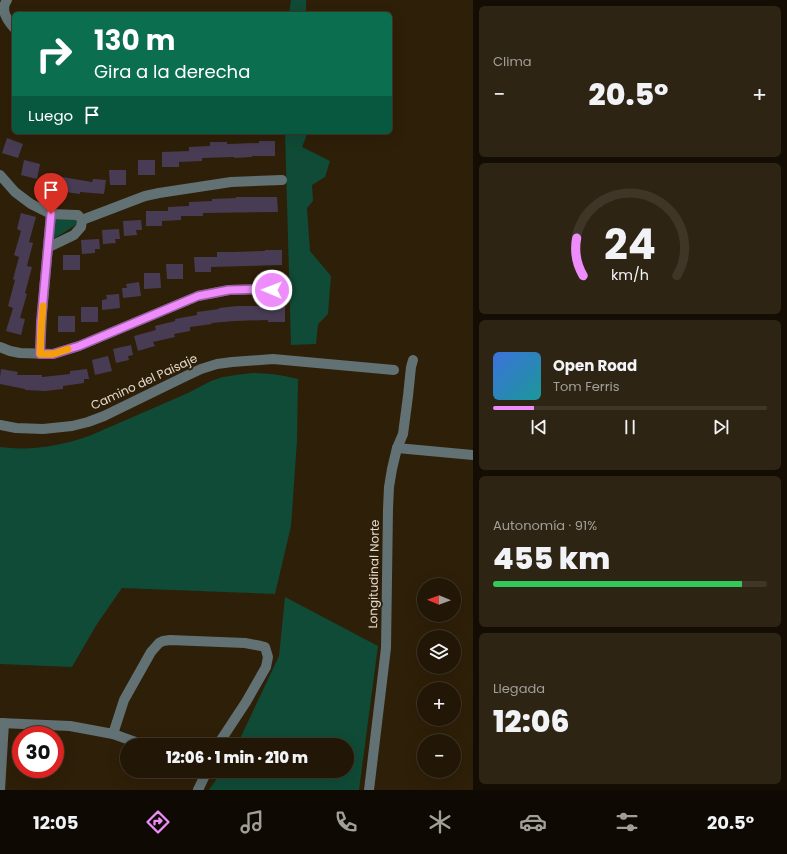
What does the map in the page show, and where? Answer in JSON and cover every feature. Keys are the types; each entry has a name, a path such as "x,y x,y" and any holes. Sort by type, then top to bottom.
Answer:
{"street":[{"path":"7,0 4,2 1,10 4,18 12,26"},
{"path":"0,175 15,192 31,204 51,214 78,215 82,220 81,227 74,235 49,247"},
{"path":"82,220 146,196 159,193 231,182 282,180"},
{"path":"40,354 51,214"},
{"path":"0,347 20,353 53,354 79,346 198,296 229,290 262,289 281,291"},
{"name":"Camino del Paisaje","path":"0,425 16,428 43,429 72,426 88,422 201,369 217,364 273,359 394,370"},
{"name":"Longitudinal Norte","path":"369,790 386,648 389,487 397,448 403,434 413,360"},
{"path":"397,448 473,455"},
{"path":"113,734 124,700 151,652 159,643 170,640 238,643 265,647 268,657 266,667 246,702 222,738"},
{"path":"0,790 2,723 70,726 113,734 124,738"},
{"path":"198,790 204,778"}],"green space":[{"path":"291,0 306,0 306,12 289,12"},
{"path":"285,134 307,134 302,147 330,161 325,177 312,185 313,201 307,208 310,251 331,276 328,314 318,324 316,344 291,345"},
{"path":"55,217 75,218 77,224 52,240"},
{"path":"252,373 275,374 298,379 297,441 291,526 275,594 122,588 97,624 72,667 0,664 0,447 34,448 78,440 188,393 211,381 223,377"},
{"path":"285,597 378,646 359,790 209,790 217,778 354,778 354,738 240,738 279,656"}],"building":[{"path":"7,138 23,144 18,158 2,153"},
{"path":"259,141 275,141 275,156 202,158 202,161 179,162 179,167 162,167 162,152 189,151 189,147 210,146 210,142 227,142 227,144 259,143"},
{"path":"24,160 40,164 37,179 21,175"},
{"path":"138,160 155,160 155,175 138,175"},
{"path":"109,170 126,170 126,185 110,185"},
{"path":"45,173 92,182 93,179 106,180 104,194 58,192 42,188"},
{"path":"236,197 277,197 278,212 203,213 203,216 181,216 181,220 162,221 162,226 146,226 146,211 168,211 168,207 189,206 189,202 212,201 212,199"},
{"path":"21,213 36,217 29,242 33,243 27,266 32,267 25,293 27,294 20,318 25,319 21,335 6,331 13,308 8,306 19,257 14,255 21,231 17,229"},
{"path":"141,220 142,230 136,230 137,235 124,236 123,221"},
{"path":"119,229 120,239 115,239 116,243 103,244 102,230"},
{"path":"99,239 100,249 95,249 95,253 82,254 81,240"},
{"path":"282,250 282,265 211,267 211,272 195,272 194,257 217,257 217,252"},
{"path":"63,255 80,255 80,270 63,270"},
{"path":"166,264 183,264 183,279 167,279"},
{"path":"144,273 160,273 161,288 144,289"},
{"path":"139,282 141,296 123,298 122,288 127,288 126,284"},
{"path":"119,294 120,308 102,310 102,300 107,299 106,295"},
{"path":"237,306 285,306 285,322 268,322 268,320 234,321 190,327 190,331 174,334 175,337 153,342 155,346 138,351 134,336 156,330 155,326 175,321 175,319 197,315 197,312"},
{"path":"81,307 98,307 98,322 81,322"},
{"path":"58,316 75,316 75,332 58,332"},
{"path":"131,345 133,355 128,356 129,360 116,363 113,349"},
{"path":"108,356 112,371 95,375 92,360"},
{"path":"1,369 18,372 17,375 42,375 42,377 70,374 70,371 87,369 89,379 84,379 84,383 63,386 63,389 45,391 25,390 0,384"}],"slow traffic":[{"path":"43,306 40,354 53,354 68,349"}],"route":[{"path":"51,214 44,303 41,322 40,354 53,354 79,346 198,296 229,290 272,290"}]}
